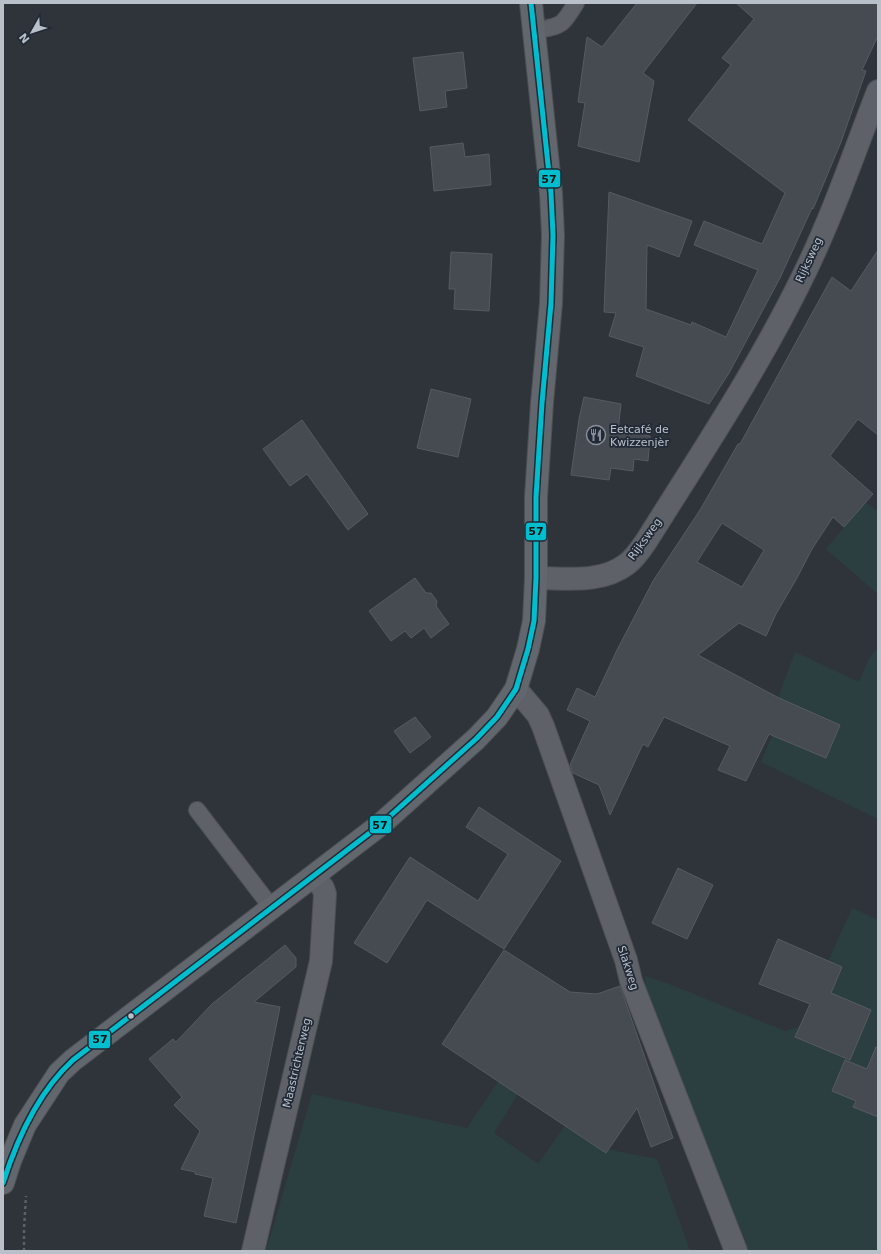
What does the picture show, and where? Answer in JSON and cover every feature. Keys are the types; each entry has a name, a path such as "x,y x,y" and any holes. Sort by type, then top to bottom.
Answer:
{"main road":[{"path":"3,1183 6,1160 25,1125 59,1073 73,1060 380,825 476,739 498,717 516,688 528,649 534,621 536,578 536,497 542,403 551,303 553,235 551,193 531,3"}],"street":[{"name":"Rijksweg","path":"536,578 596,578 626,564 635,556 647,540 734,401 806,270 826,224 878,91"},
{"name":"Slakweg","path":"516,688 538,715 543,726 626,960 632,981 736,1251"},
{"name":"Maastrichterweg","path":"253,1251 321,962 325,894 323,888 314,876"}],"lane":[{"path":"534,31 560,25 566,21 576,3"},
{"path":"197,810 272,908"}],"path":[{"path":"24,1251 26,1195"}],"green space":[{"path":"865,502 878,512 878,594 826,549"},
{"path":"878,648 878,819 761,762 773,733 779,695 795,652 859,682 869,658"},
{"path":"852,908 878,920 878,1251 745,1251 670,1060 646,987 645,976 669,984 785,1031 799,1027"},
{"path":"502,1076 521,1089 494,1133 538,1164 568,1122 606,1149 657,1159 690,1251 266,1251 312,1094 467,1128"}],"building":[{"path":"637,3 697,3 643,73 654,81 639,162 578,146 585,103 578,102 587,37 602,47"},
{"path":"736,3 878,3 878,36 862,70 866,71 841,142 813,209 812,208 780,278 729,373 709,404 636,376 644,347 609,336 616,313 604,312 609,192 692,221 679,257 647,245 646,309 691,325 692,322 726,337 758,270 694,245 704,221 762,244 785,193 688,120 731,65 722,58 754,19"},
{"path":"463,52 467,88 445,91 447,107 420,111 413,58"},
{"path":"463,143 465,157 489,154 491,185 434,191 430,147"},
{"path":"878,250 878,435 858,419 830,456 873,494 844,527 833,517 812,549 776,614 766,636 739,623 698,655 779,698 840,725 826,758 769,734 746,781 718,770 730,746 664,717 648,747 643,744 610,815 599,785 573,773 570,765 590,721 567,710 577,688 595,697 617,650 653,581 700,510 738,444 740,444 832,277 851,291","holes":["722,523 764,550 742,587 697,562"]},
{"path":"451,252 492,254 489,311 454,309 455,289 449,289"},
{"path":"431,389 471,399 458,457 417,448"},
{"path":"584,397 621,404 618,431 650,436 648,461 634,459 633,471 611,468 609,480 571,475 579,419"},
{"path":"302,420 368,514 348,530 307,474 290,486 263,449"},
{"path":"415,578 426,593 431,593 437,601 436,606 449,624 431,638 424,628 411,638 405,631 391,641 369,611"},
{"path":"415,717 431,737 410,753 394,731"},
{"path":"479,807 561,861 504,949 427,900 387,963 354,943 410,857 478,901 508,854 466,827"},
{"path":"678,868 713,885 687,939 652,923"},
{"path":"778,939 842,967 831,993 871,1010 850,1060 795,1037 810,1004 759,984"},
{"path":"285,945 296,958 296,967 254,1002 280,1007 236,1223 204,1216 213,1178 181,1169 200,1131 174,1105 182,1097 149,1059 173,1039 176,1042 212,1004"},
{"path":"504,950 570,992 597,994 620,986 673,1138 651,1147 637,1108 606,1153 442,1044"},
{"path":"876,1047 878,1048 878,1117 853,1107 856,1101 832,1091 845,1060 867,1069"}],"transit line":[{"name":"57","path":"3,1183 22,1133 39,1101 49,1087 73,1060 380,825 476,739 497,717 516,689 528,649 534,621 536,578 536,497 542,403 551,303 553,235 551,193 531,3"}],"place":[{"name":"Eetcafé de Kwizzenjèr","path":"596,435"}]}
